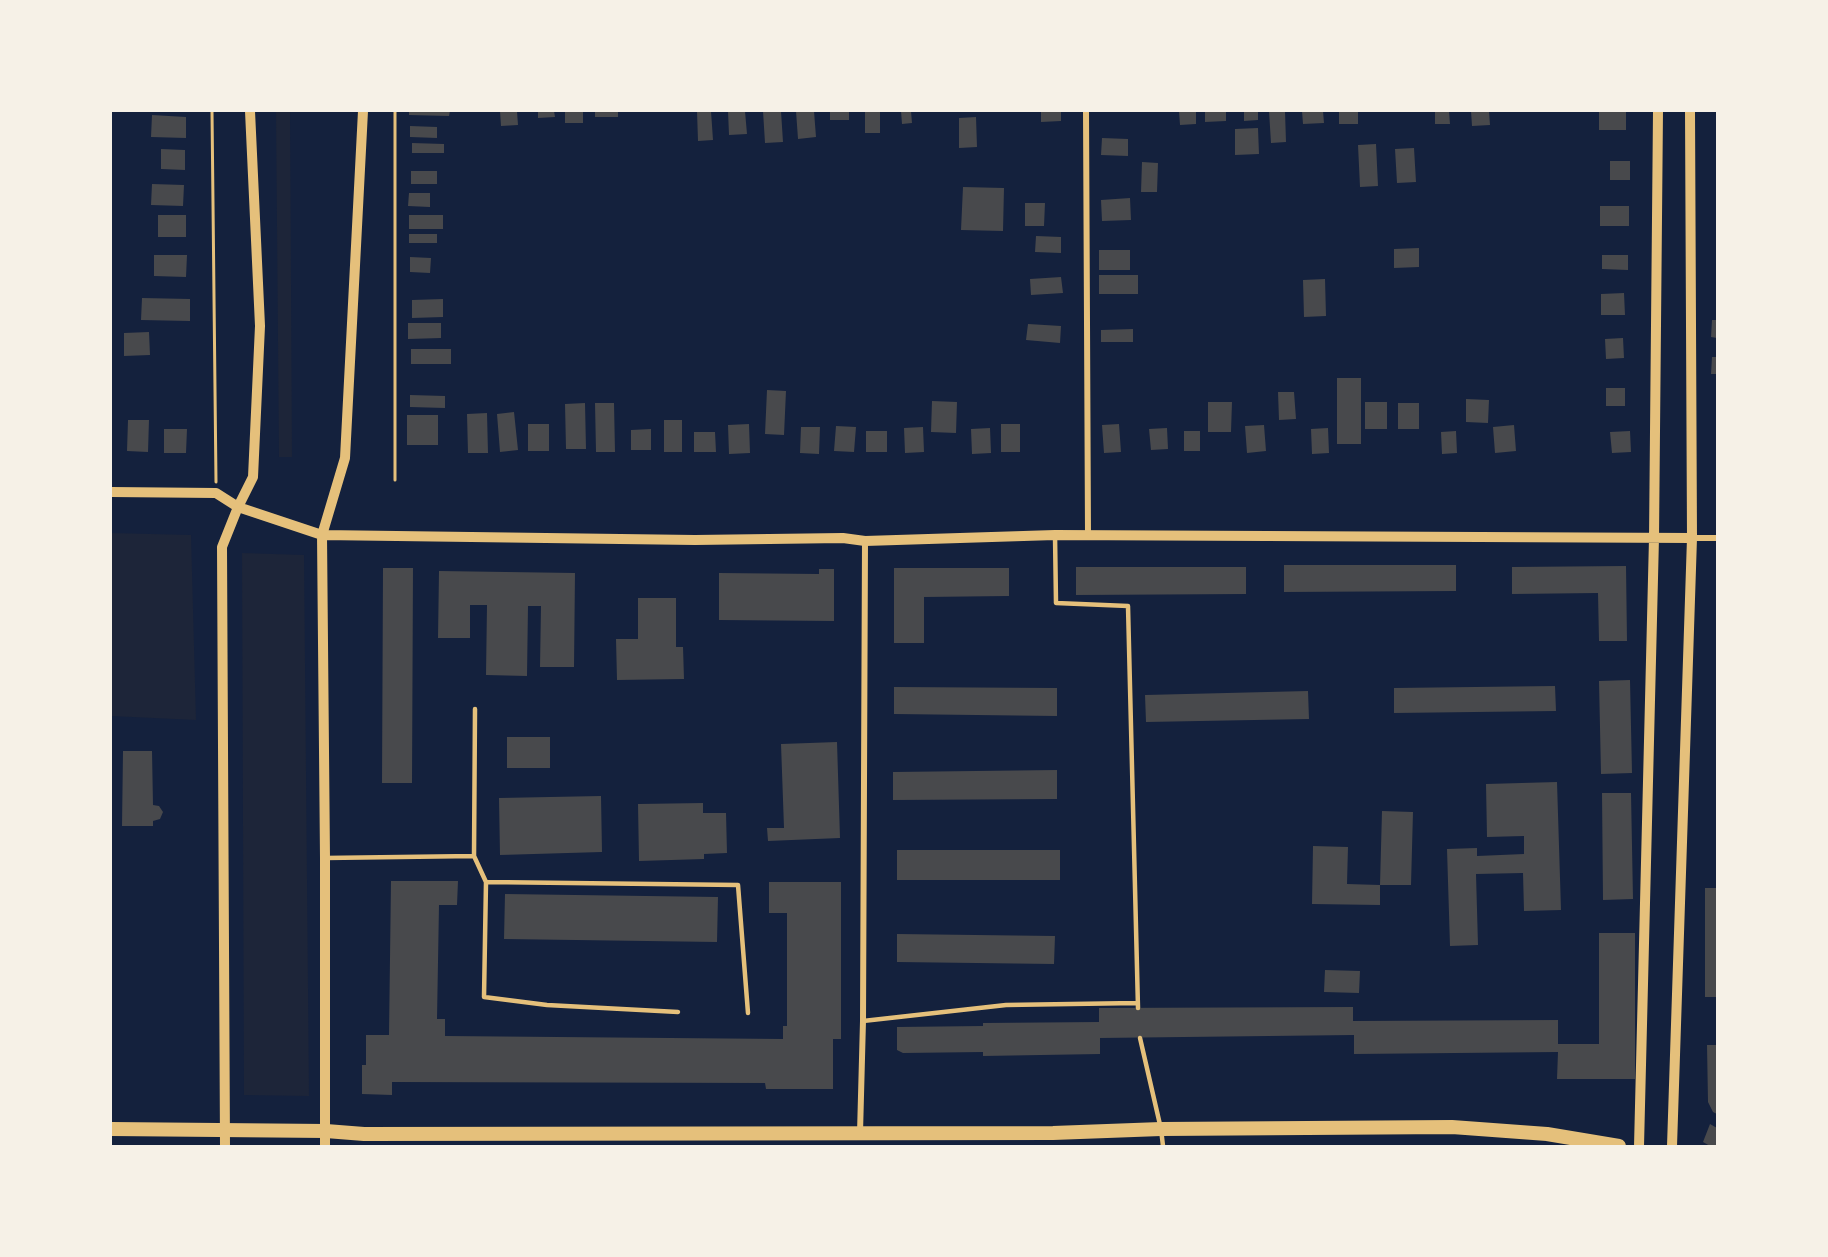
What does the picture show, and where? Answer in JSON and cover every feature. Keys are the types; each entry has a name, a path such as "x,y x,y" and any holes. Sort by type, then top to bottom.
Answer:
{"main road":[{"path":"111,1129 326,1131 364,1134 1053,1133 1161,1129 1452,1127 1547,1134 1619,1146"}],"street":[{"path":"225,1146 222,547 253,477 260,326 250,111"},
{"path":"325,1146 322,535 345,458 363,111"},
{"path":"1086,111 1088,535"},
{"path":"1639,1146 1654,538 1658,111"},
{"path":"1672,1146 1692,538 1690,111"},
{"path":"111,492 216,493 238,507 322,535 695,540 843,538 865,541 1054,535 1717,538"},
{"path":"860,1133 863,1021 865,541"}],"lane":[{"path":"863,1021 1006,1005 1137,1006 1128,606 1056,603 1054,535"},
{"path":"475,709 474,856 486,882 484,997 547,1005 678,1011"},
{"path":"325,858 474,856"},
{"path":"486,882 738,885 748,1013"},
{"path":"1140,1038 1163,1146"}],"path":[{"path":"212,111 216,493"},
{"path":"395,111 395,480"}],"shaded area":[{"path":"276,111 290,111 292,457 279,457"},
{"path":"111,533 191,535 196,720 111,716"},
{"path":"242,553 304,555 309,1096 244,1095"}],"building":[{"path":"409,111 450,111 449,116 409,115"},
{"path":"500,111 517,111 518,125 501,126"},
{"path":"538,111 554,111 555,117 538,118"},
{"path":"565,111 583,111 583,123 565,123"},
{"path":"595,111 618,111 618,117 595,117"},
{"path":"697,111 711,111 713,140 698,141"},
{"path":"728,111 745,111 747,134 729,135"},
{"path":"763,111 781,111 783,142 765,143"},
{"path":"796,111 814,111 816,137 798,139"},
{"path":"830,111 849,111 849,120 830,120"},
{"path":"865,111 880,111 880,133 865,133"},
{"path":"901,111 911,111 912,123 902,124"},
{"path":"1041,111 1061,111 1061,121 1041,122"},
{"path":"1179,111 1196,111 1196,124 1180,125"},
{"path":"1205,111 1226,111 1226,121 1205,122"},
{"path":"1244,111 1258,111 1258,120 1244,121"},
{"path":"1269,111 1285,111 1286,142 1271,143"},
{"path":"1302,111 1323,111 1324,123 1303,124"},
{"path":"1339,111 1358,111 1358,124 1339,124"},
{"path":"1435,111 1449,111 1450,124 1435,124"},
{"path":"1471,111 1489,111 1490,125 1472,126"},
{"path":"1599,111 1626,111 1626,130 1599,130"},
{"path":"152,115 186,117 186,138 151,137"},
{"path":"976,117 977,147 959,148 959,118"},
{"path":"410,126 437,127 437,138 410,137"},
{"path":"1258,128 1259,154 1235,155 1235,129"},
{"path":"1102,138 1128,139 1128,156 1101,155"},
{"path":"412,143 444,144 444,153 412,153"},
{"path":"1376,144 1378,186 1360,187 1358,145"},
{"path":"1414,148 1416,182 1397,183 1395,149"},
{"path":"161,149 185,150 185,170 161,169"},
{"path":"1610,161 1630,161 1630,180 1610,180"},
{"path":"1142,162 1158,163 1157,192 1141,192"},
{"path":"411,171 437,171 437,184 411,184"},
{"path":"152,184 184,185 183,206 151,205"},
{"path":"963,187 1004,188 1003,231 961,230"},
{"path":"409,193 430,193 430,207 408,206"},
{"path":"1130,198 1131,220 1102,221 1101,200"},
{"path":"1025,203 1045,203 1044,226 1025,226"},
{"path":"1600,206 1629,206 1629,226 1600,226"},
{"path":"158,215 186,215 186,237 158,237"},
{"path":"409,215 443,215 443,229 409,229"},
{"path":"409,234 437,234 437,243 409,243"},
{"path":"1036,236 1061,237 1061,253 1035,252"},
{"path":"1419,248 1419,267 1394,268 1394,249"},
{"path":"1099,250 1130,250 1130,270 1099,270"},
{"path":"154,255 187,255 186,277 154,276"},
{"path":"1602,255 1628,255 1628,270 1602,269"},
{"path":"410,257 431,258 430,273 410,272"},
{"path":"1099,275 1138,275 1138,294 1099,294"},
{"path":"1061,277 1063,293 1031,295 1030,279"},
{"path":"1325,279 1326,316 1304,317 1303,280"},
{"path":"1624,293 1625,315 1601,315 1601,294"},
{"path":"142,298 190,299 190,321 141,320"},
{"path":"443,299 443,317 412,318 412,300"},
{"path":"1712,320 1717,320 1717,338 1711,337"},
{"path":"408,323 441,323 441,338 408,339"},
{"path":"1028,324 1061,326 1060,343 1026,340"},
{"path":"1133,329 1133,342 1101,342 1101,330"},
{"path":"149,332 150,355 124,356 124,333"},
{"path":"1623,338 1624,358 1606,359 1605,339"},
{"path":"411,349 451,349 451,364 411,364"},
{"path":"1712,357 1717,357 1717,374 1711,374"},
{"path":"1337,378 1361,378 1361,444 1337,444"},
{"path":"1606,388 1625,388 1625,406 1606,406"},
{"path":"767,390 786,391 784,435 765,434"},
{"path":"1278,392 1294,392 1296,419 1279,420"},
{"path":"410,395 445,396 445,408 410,407"},
{"path":"1466,399 1489,400 1488,423 1466,422"},
{"path":"932,401 957,402 956,433 931,432"},
{"path":"1208,402 1232,402 1231,432 1208,432"},
{"path":"1365,402 1387,402 1387,429 1365,429"},
{"path":"585,403 586,449 566,449 565,404"},
{"path":"595,403 614,403 615,452 596,452"},
{"path":"1398,403 1419,403 1419,429 1398,429"},
{"path":"514,412 518,450 500,452 497,414"},
{"path":"487,413 488,453 468,453 467,414"},
{"path":"407,415 438,415 438,445 407,445"},
{"path":"128,420 149,420 148,452 127,451"},
{"path":"664,420 682,420 682,452 664,452"},
{"path":"528,424 549,424 549,451 528,451"},
{"path":"749,424 750,453 729,454 728,425"},
{"path":"1001,424 1020,424 1020,452 1001,452"},
{"path":"1119,424 1121,452 1104,453 1102,425"},
{"path":"1264,425 1266,451 1247,453 1245,426"},
{"path":"1514,425 1516,451 1495,453 1493,427"},
{"path":"836,426 856,427 854,452 834,451"},
{"path":"801,427 820,427 819,454 800,453"},
{"path":"923,427 924,452 905,453 904,428"},
{"path":"990,428 991,453 972,454 971,429"},
{"path":"1167,428 1168,449 1151,450 1149,429"},
{"path":"1328,428 1329,453 1312,454 1311,429"},
{"path":"164,429 187,429 186,453 164,453"},
{"path":"651,429 651,450 631,450 631,430"},
{"path":"866,431 887,431 887,452 866,452"},
{"path":"1184,431 1200,431 1200,451 1184,451"},
{"path":"1456,431 1457,453 1442,454 1441,432"},
{"path":"1630,431 1631,452 1612,453 1610,432"},
{"path":"694,432 715,432 716,452 694,452"},
{"path":"1284,565 1456,565 1456,591 1284,592"},
{"path":"1626,566 1627,641 1599,641 1598,593 1512,594 1512,567"},
{"path":"1076,567 1246,567 1246,594 1076,595"},
{"path":"383,568 413,568 412,783 382,783"},
{"path":"894,568 1009,568 1009,596 924,597 924,643 894,643"},
{"path":"819,569 834,569 834,621 719,620 719,573 819,574"},
{"path":"439,571 575,573 574,667 540,667 541,606 528,606 527,676 486,675 487,605 470,605 470,638 438,638"},
{"path":"638,598 676,598 676,647 683,647 684,679 617,680 616,639 638,639"},
{"path":"1630,680 1632,773 1601,774 1599,681"},
{"path":"1555,686 1556,711 1394,713 1394,688"},
{"path":"894,687 1057,688 1057,716 894,714"},
{"path":"1308,691 1309,719 1146,722 1145,695"},
{"path":"507,737 550,737 550,768 507,768"},
{"path":"837,742 840,838 768,841 767,828 784,828 781,744"},
{"path":"123,751 152,751 153,805 159,806 163,812 160,819 153,821 153,826 122,826"},
{"path":"1057,770 1057,799 893,800 893,772"},
{"path":"1557,782 1561,910 1524,911 1523,873 1476,874 1478,945 1450,946 1447,849 1477,848 1477,856 1524,854 1524,836 1487,837 1486,784"},
{"path":"1602,793 1631,793 1633,899 1603,900"},
{"path":"601,796 602,852 500,855 499,798"},
{"path":"703,803 703,813 726,813 727,853 704,854 704,859 639,861 638,804"},
{"path":"1382,811 1413,812 1411,885 1380,885"},
{"path":"1313,846 1348,847 1347,884 1380,885 1380,905 1312,904"},
{"path":"897,850 1060,850 1060,880 897,880"},
{"path":"391,881 458,881 457,905 439,905 437,1019 445,1019 445,1036 783,1039 783,1026 787,1026 787,913 769,913 769,882 841,882 841,1039 833,1039 833,1089 766,1089 765,1083 392,1082 392,1095 362,1094 362,1065 366,1065 366,1035 389,1035"},
{"path":"1705,888 1717,888 1717,997 1705,997"},
{"path":"505,894 718,897 717,942 504,939"},
{"path":"1599,933 1635,933 1635,1079 1557,1079 1558,1052 1354,1054 1354,1035 1100,1038 1100,1054 983,1056 983,1052 903,1053 897,1050 897,1027 983,1026 983,1023 1099,1022 1099,1008 1353,1007 1353,1021 1558,1020 1558,1044 1599,1044"},
{"path":"897,934 1055,936 1054,964 897,962"},
{"path":"1325,970 1360,971 1359,993 1324,992"},
{"path":"1707,1045 1717,1045 1717,1114 1713,1112 1708,1102"},
{"path":"1710,1124 1717,1128 1717,1146 1710,1146 1703,1142"}]}
